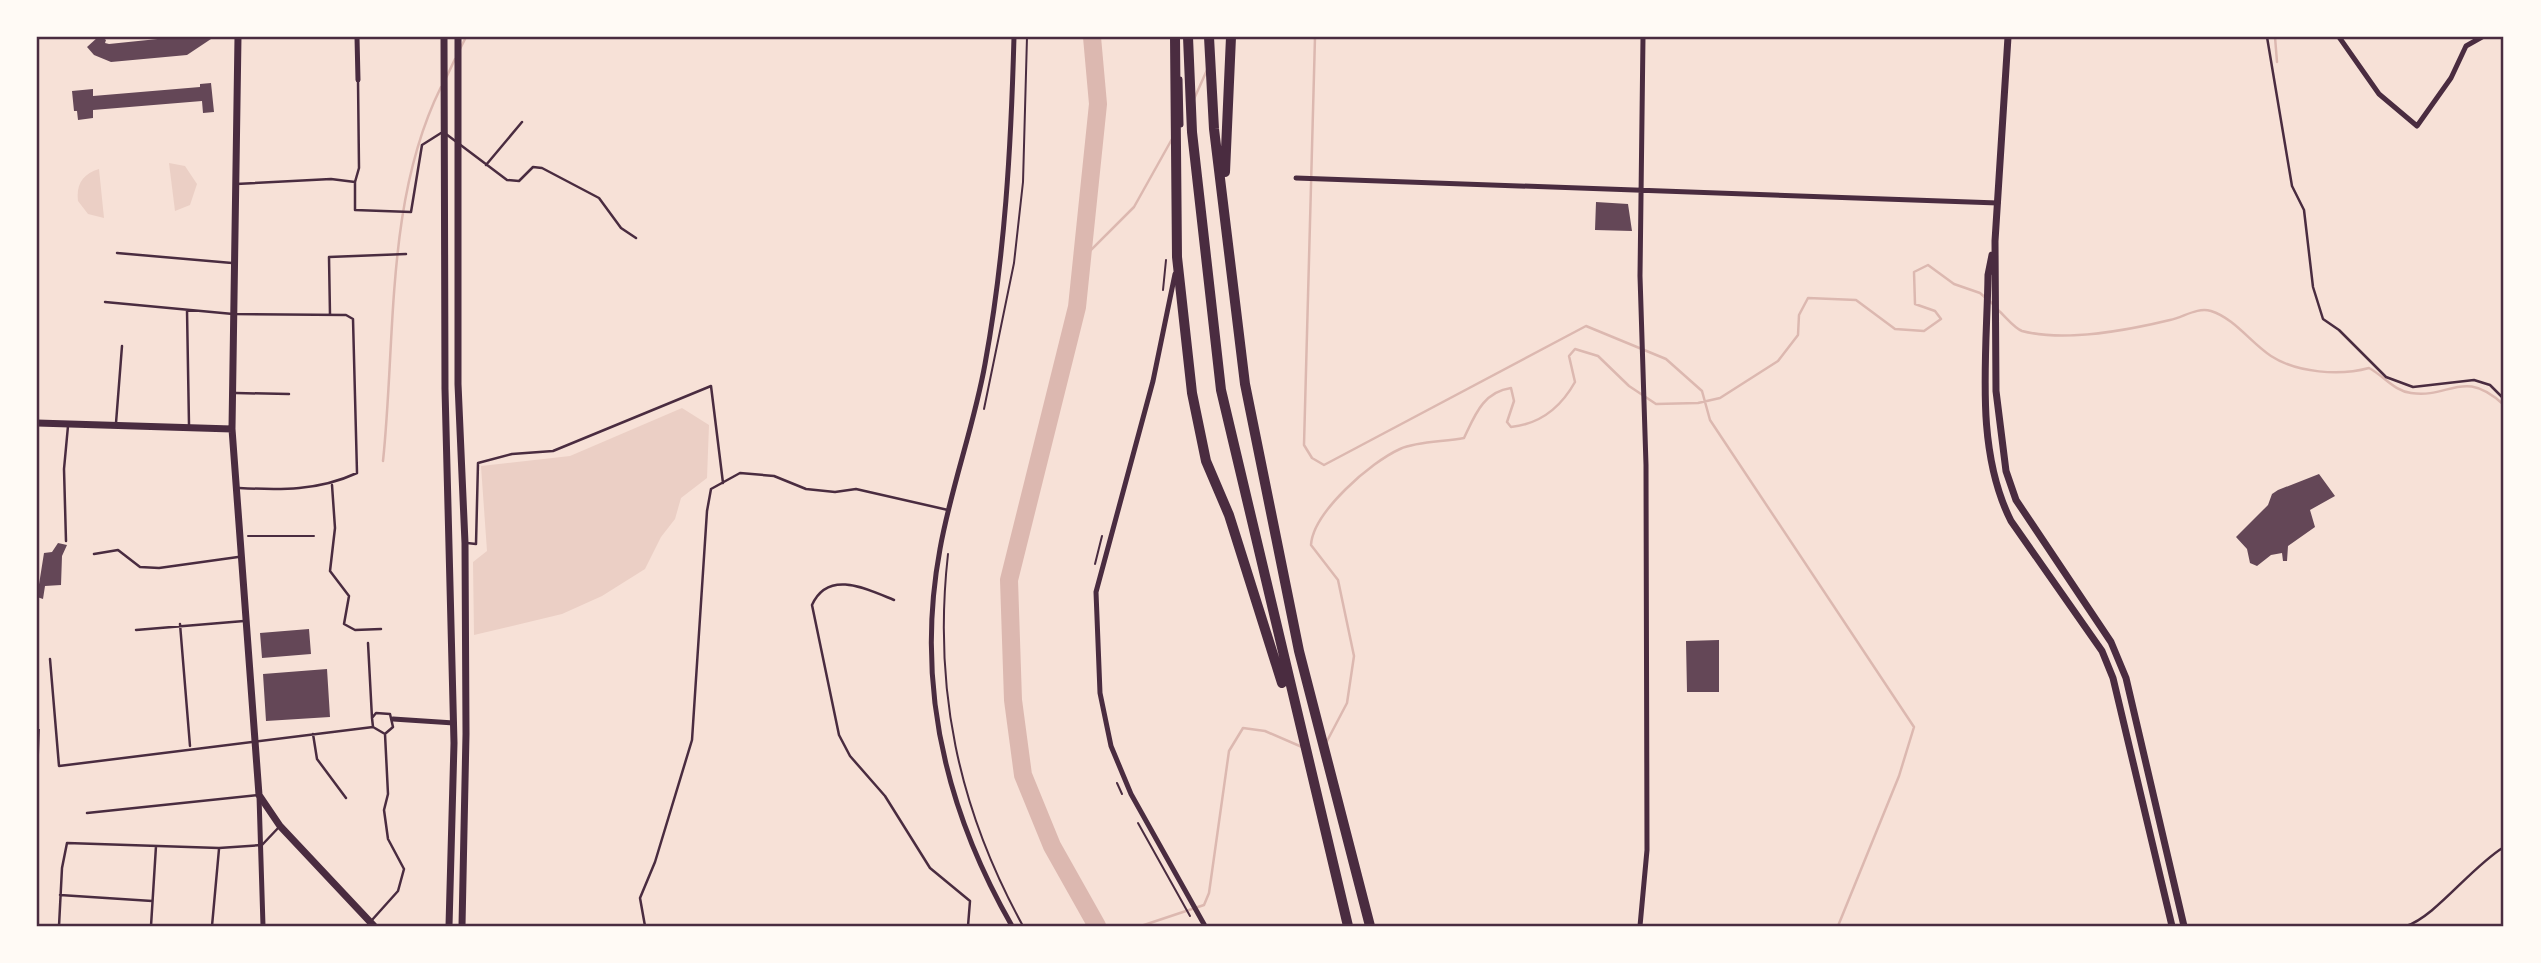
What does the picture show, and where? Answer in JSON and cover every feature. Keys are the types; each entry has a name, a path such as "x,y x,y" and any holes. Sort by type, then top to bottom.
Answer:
{"highway":[{"path":"1188,37 1192,132 1221,390 1306,759 1348,926"},
{"path":"1209,37 1223,206 1245,384 1291,611 1370,926"},
{"path":"1223,206 1231,37"},
{"path":"1175,38 1177,257 1192,393 1206,461 1229,515 1306,759"}],"street":[{"path":"237,37 232,429 259,795 263,926"},
{"path":"357,37 358,80"},
{"path":"444,37 445,388 454,723 449,926"},
{"path":"458,37 458,384 465,543 466,734 462,926"},
{"path":"1012,926 972,851 945,762 934,702 931,658 933,592 949,511 985,368 1001,261 1011,148 1014,37"},
{"path":"1640,926 1647,850 1646,465 1640,192 1643,37"},
{"path":"2008,37 1995,241 1996,391 2007,471 2016,500 2111,642 2126,678 2184,926"},
{"path":"2339,37 2379,94 2417,126 2451,78 2466,46 2482,37"},
{"path":"1175,38 1182,98 1180,210 1174,277 1153,381 1096,592 1100,693 1111,746 1131,794 1205,926"},
{"path":"1296,178 1998,203"},
{"path":"1995,241 1988,275 1986,415 1992,467 2003,505 2102,651 2113,678 2172,926"},
{"path":"37,422 232,429"},
{"path":"393,719 454,723"},
{"path":"259,795 280,826 372,924"}],"lane":[{"path":"2267,37 2292,186 2304,210 2313,287 2323,319 2339,330 2386,377 2413,387 2473,380 2490,385 2504,399"},
{"path":"358,80 359,168 355,182 355,210 411,212 422,145 443,131 507,180 519,181 533,167 542,168 599,198 621,228 636,237"},
{"path":"486,165 522,122"},
{"path":"236,184 331,179 355,182"},
{"path":"117,253 235,263"},
{"path":"330,315 329,257 406,254"},
{"path":"106,302 233,314 346,315 353,319 358,474 332,485 285,491 236,487"},
{"path":"187,310 189,426"},
{"path":"116,424 122,346"},
{"path":"465,543 476,544 478,463 512,454 553,451 711,386 723,483"},
{"path":"232,393 289,394"},
{"path":"66,541 64,469 68,423"},
{"path":"645,926 640,898 655,862 692,740 707,511 711,489 740,473 774,476 806,489 835,492 856,489 949,511"},
{"path":"332,485 335,528 330,571 349,596 344,625 355,630 381,629"},
{"path":"94,554 118,551 140,567 159,568 242,557"},
{"path":"894,600 857,586 830,585 817,594 811,605 839,735 850,756 885,796 930,868 970,901 968,926"},
{"path":"136,630 180,624 247,621"},
{"path":"180,624 190,748"},
{"path":"368,643 373,727"},
{"path":"50,659 59,766 373,727 385,734"},
{"path":"372,718 376,713 390,714 393,727 385,734"},
{"path":"313,733 317,759 346,798"},
{"path":"372,924 398,891 404,869 388,839 384,810 388,794 385,734"},
{"path":"87,813 259,795"},
{"path":"59,926 67,843 219,848 262,845 280,826"},
{"path":"151,926 156,846"},
{"path":"2406,926 2421,921 2470,872 2504,847"},
{"path":"212,926 219,848"},
{"path":"60,895 152,901"}],"path":[{"path":"984,411 1014,263 1023,182 1027,37"},
{"path":"1163,295 1166,259"},
{"path":"1093,570 1106,526"},
{"path":"240,536 314,536"},
{"path":"948,550 943,596 943,654 952,728 979,835 996,877 1023,926"},
{"path":"1115,778 1125,800"},
{"path":"1136,821 1195,926"}],"shaded area":[{"path":"169,163 185,166 197,184 190,205 175,211"},
{"path":"99,169 104,218 88,214 78,201 78,190 82,181"},
{"path":"682,408 709,425 707,478 681,498 675,519 661,537 645,569 602,596 562,614 474,635 473,562 487,551 481,466 570,456"}],"building":[{"path":"98,37 102,37 106,40 105,43 109,44 177,37 214,37 187,55 111,62 94,55 87,47"},
{"path":"211,83 214,112 203,113 202,101 93,110 93,118 78,120 77,111 74,111 72,91 93,89 93,96 200,87 200,84"},
{"path":"1596,202 1628,204 1632,231 1595,230"},
{"path":"2319,474 2335,496 2310,510 2315,527 2288,546 2287,561 2283,561 2282,553 2271,555 2257,566 2250,563 2247,549 2236,537 2268,505 2272,494"},
{"path":"58,543 67,545 62,556 61,585 45,586 43,599 37,597 44,553 52,552"},
{"path":"309,629 311,654 262,658 260,633"},
{"path":"1719,640 1719,692 1687,692 1686,641"},
{"path":"327,669 330,717 266,721 263,674"},
{"path":"37,729 40,729 39,755 37,755"}],"waterway":[{"path":"460,49 466,37"},
{"path":"1092,37 1098,104 1077,307 1009,580 1013,700 1023,775 1052,846 1097,926"},
{"path":"1315,37 1304,445 1312,458 1324,465 1586,326 1666,359 1702,391 1710,420 1914,727 1899,776 1838,926"},
{"path":"2275,37 2277,62"},
{"path":"446,78 455,59"},
{"path":"1194,99 1207,70"},
{"path":"383,461 401,223 423,130 441,87"},
{"path":"1082,259 1134,207 1172,139"},
{"path":"1326,743 1347,703 1354,656 1338,580 1311,545 1314,532 1332,504 1374,465 1400,449 1415,444 1464,438 1481,406 1501,390 1511,388 1514,401 1507,422 1511,427 1531,422 1549,413 1575,382 1569,356 1575,349 1598,356 1629,386 1656,404 1698,403 1720,398 1778,361 1798,335 1799,315 1808,298 1856,300 1895,329 1924,331 1941,319 1935,311 1915,304 1914,272 1928,265 1954,284 1980,293 1994,305"},
{"path":"1998,310 2022,331 2057,335 2116,331 2206,310 2227,319 2271,356 2293,366 2332,372 2369,368 2394,386 2411,393 2425,394 2467,386 2478,388 2504,405"},
{"path":"1141,926 1204,905 1209,893 1229,751 1243,728 1265,731 1302,747"}]}
